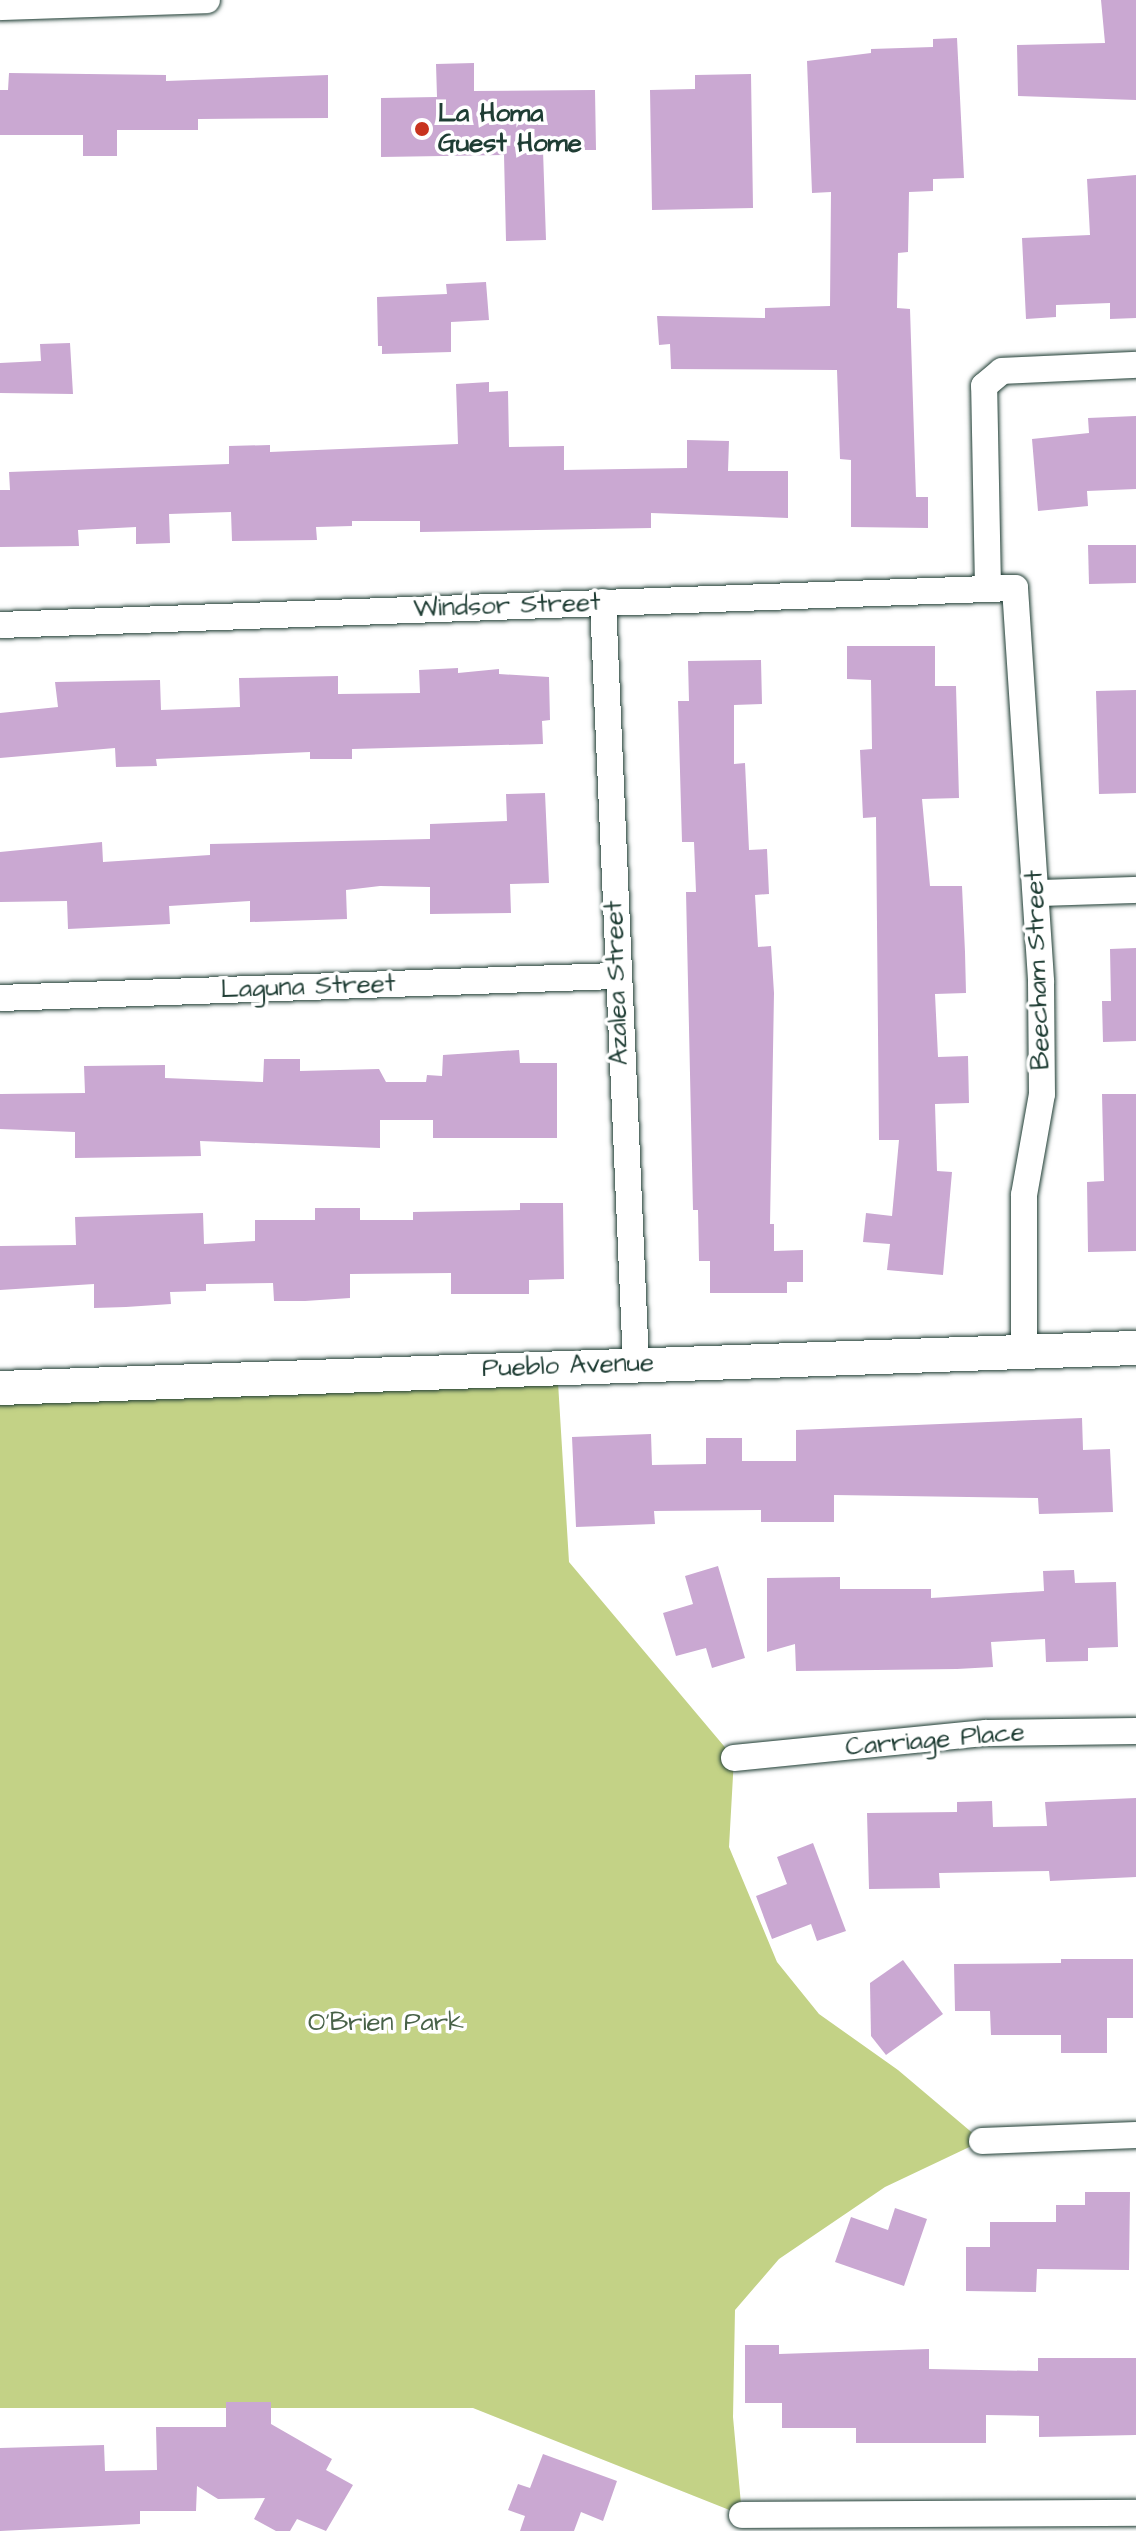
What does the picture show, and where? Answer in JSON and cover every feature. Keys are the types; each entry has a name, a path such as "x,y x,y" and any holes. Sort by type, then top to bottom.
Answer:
{"street":[{"path":"0,7 207,0"},
{"path":"988,588 984,386 1002,371 1136,365"},
{"name":"Windsor Street","path":"0,625 1015,588"},
{"name":"Beecham Street","path":"1015,588 1038,893 1042,1094 1024,1195 1024,1350"},
{"name":"Azalea Street","path":"603,602 616,976 636,1363"},
{"path":"1038,893 1136,890"},
{"name":"Laguna Street","path":"0,998 616,976"},
{"name":"Pueblo Avenue","path":"0,1388 636,1363 1136,1348"},
{"name":"Carriage Place","path":"734,1758 986,1733 1136,1731"},
{"path":"982,2141 1136,2135"},
{"path":"742,2515 1136,2513"}],"green space":[{"name":"O'Brien Park","path":"557,1366 569,1562 734,1758 729,1847 777,1962 819,2014 898,2070 982,2141 885,2187 779,2259 735,2310 733,2417 742,2515 473,2408 0,2408 0,1388"}],"building":[{"path":"1101,0 1136,0 1136,100 1018,96 1017,45 1105,43"},
{"path":"957,38 964,178 933,179 933,191 909,192 908,252 898,253 897,308 910,309 916,497 928,497 928,528 851,527 851,460 840,459 837,370 671,369 670,344 659,345 657,316 765,318 765,308 830,306 831,192 812,193 807,61 871,53 871,49 933,47 933,39"},
{"path":"474,63 474,91 595,90 596,150 543,150 546,240 506,241 504,155 381,157 381,98 437,97 436,64"},
{"path":"9,73 166,75 166,81 328,75 328,118 198,119 198,130 117,130 117,156 83,156 83,135 0,135 0,90 8,90"},
{"path":"751,74 753,208 652,210 650,90 695,89 695,75"},
{"path":"1136,175 1136,318 1110,319 1110,303 1056,305 1056,317 1026,319 1022,238 1090,235 1087,179"},
{"path":"486,282 489,320 451,322 451,352 382,354 382,346 378,346 377,297 447,294 446,284"},
{"path":"70,343 73,394 0,393 0,363 41,361 40,344"},
{"path":"489,382 489,392 508,391 509,447 564,446 564,470 687,468 687,440 729,441 728,471 788,471 788,518 651,513 651,528 420,532 420,521 352,521 352,526 316,527 317,540 232,541 231,512 169,514 170,543 136,544 136,527 78,530 79,546 0,547 0,490 10,490 9,472 229,464 229,446 270,445 270,452 458,444 456,384"},
{"path":"1136,416 1136,489 1087,491 1088,506 1038,511 1032,439 1089,433 1088,418"},
{"path":"1088,545 1136,545 1136,583 1089,584"},
{"path":"847,646 935,646 935,686 956,686 959,798 922,799 930,886 962,886 965,952 966,993 935,994 938,1057 968,1056 969,1103 935,1104 937,1171 952,1172 943,1275 887,1270 890,1244 863,1242 866,1213 892,1216 899,1140 879,1140 876,817 863,818 860,750 872,749 871,680 847,679"},
{"path":"761,660 762,704 734,705 734,764 745,763 749,850 767,849 769,894 755,895 758,947 771,946 774,993 770,1224 774,1224 774,1251 803,1250 803,1282 787,1282 787,1293 710,1293 710,1261 699,1261 698,1210 693,1210 686,892 696,892 694,842 682,842 678,701 689,701 688,661"},
{"path":"458,668 458,673 499,669 499,674 549,677 550,720 542,721 543,744 352,749 352,759 310,759 310,752 156,759 157,766 116,767 115,748 0,758 0,713 58,707 55,682 160,680 161,710 240,707 239,678 338,676 338,694 420,693 419,670"},
{"path":"1136,690 1136,793 1099,794 1096,691"},
{"path":"545,793 549,883 510,884 511,913 430,914 430,887 380,886 346,890 347,919 250,922 250,901 169,906 170,924 68,929 67,901 0,902 0,852 102,842 103,862 210,855 210,844 430,839 430,824 507,821 506,794"},
{"path":"1136,948 1136,1041 1103,1042 1102,1001 1111,1001 1110,949"},
{"path":"519,1050 520,1063 557,1063 557,1138 433,1138 433,1120 380,1120 380,1148 200,1141 201,1156 75,1158 75,1132 0,1129 0,1094 85,1093 84,1066 165,1065 165,1078 263,1082 264,1059 300,1059 300,1071 379,1069 386,1082 426,1082 427,1075 442,1076 443,1055"},
{"path":"1102,1094 1136,1094 1136,1251 1088,1252 1087,1182 1104,1181"},
{"path":"520,1203 563,1203 564,1279 529,1280 529,1294 451,1294 451,1273 350,1274 350,1298 305,1301 274,1301 273,1283 206,1284 206,1291 170,1292 171,1304 94,1308 94,1284 0,1290 0,1246 76,1245 75,1217 203,1213 204,1244 255,1241 255,1220 315,1220 315,1208 360,1208 360,1220 413,1220 413,1212 520,1210"},
{"path":"1082,1418 1083,1450 1110,1449 1113,1512 1039,1514 1038,1498 834,1495 834,1522 761,1522 761,1510 654,1511 655,1524 576,1527 572,1437 651,1434 652,1465 706,1464 706,1438 742,1438 742,1461 796,1461 796,1430"},
{"path":"718,1566 745,1658 712,1668 706,1648 676,1656 663,1613 693,1604 685,1576"},
{"path":"1074,1570 1075,1583 1116,1582 1118,1647 1088,1648 1088,1661 1046,1662 1045,1639 991,1642 993,1667 957,1669 796,1671 795,1644 767,1652 767,1578 840,1577 840,1589 931,1589 931,1598 1044,1591 1043,1571"},
{"path":"1136,1798 1136,1877 1050,1881 1049,1871 939,1873 940,1888 869,1889 867,1813 957,1812 957,1802 992,1801 993,1827 1047,1826 1045,1802"},
{"path":"813,1843 846,1931 817,1941 811,1924 772,1939 756,1896 787,1884 777,1857"},
{"path":"1061,1959 1133,1959 1133,2018 1107,2018 1107,2053 1061,2053 1061,2035 991,2035 990,2011 955,2011 954,1964 1061,1963"},
{"path":"903,1960 943,2014 886,2055 871,2036 870,1983"},
{"path":"1085,2192 1130,2192 1129,2270 1037,2269 1036,2292 966,2291 966,2247 990,2247 990,2222 1056,2222 1056,2205 1085,2205"},
{"path":"895,2208 927,2219 904,2286 835,2262 851,2217 888,2230"},
{"path":"745,2345 779,2345 779,2354 929,2349 929,2369 1038,2371 1038,2358 1136,2358 1136,2435 1039,2437 1039,2416 986,2415 986,2443 856,2443 856,2428 782,2428 782,2403 745,2403"},
{"path":"226,2402 271,2402 271,2424 332,2459 326,2470 353,2485 326,2531 297,2519 290,2531 276,2531 254,2519 265,2498 218,2499 197,2486 196,2511 140,2511 140,2524 0,2531 0,2448 104,2445 105,2471 157,2470 156,2427 226,2427"},
{"path":"543,2454 617,2481 603,2521 581,2512 574,2531 520,2531 525,2516 508,2510 518,2484 530,2488"}],"place":[{"name":"La Homa Guest Home","path":"422,129"}]}
